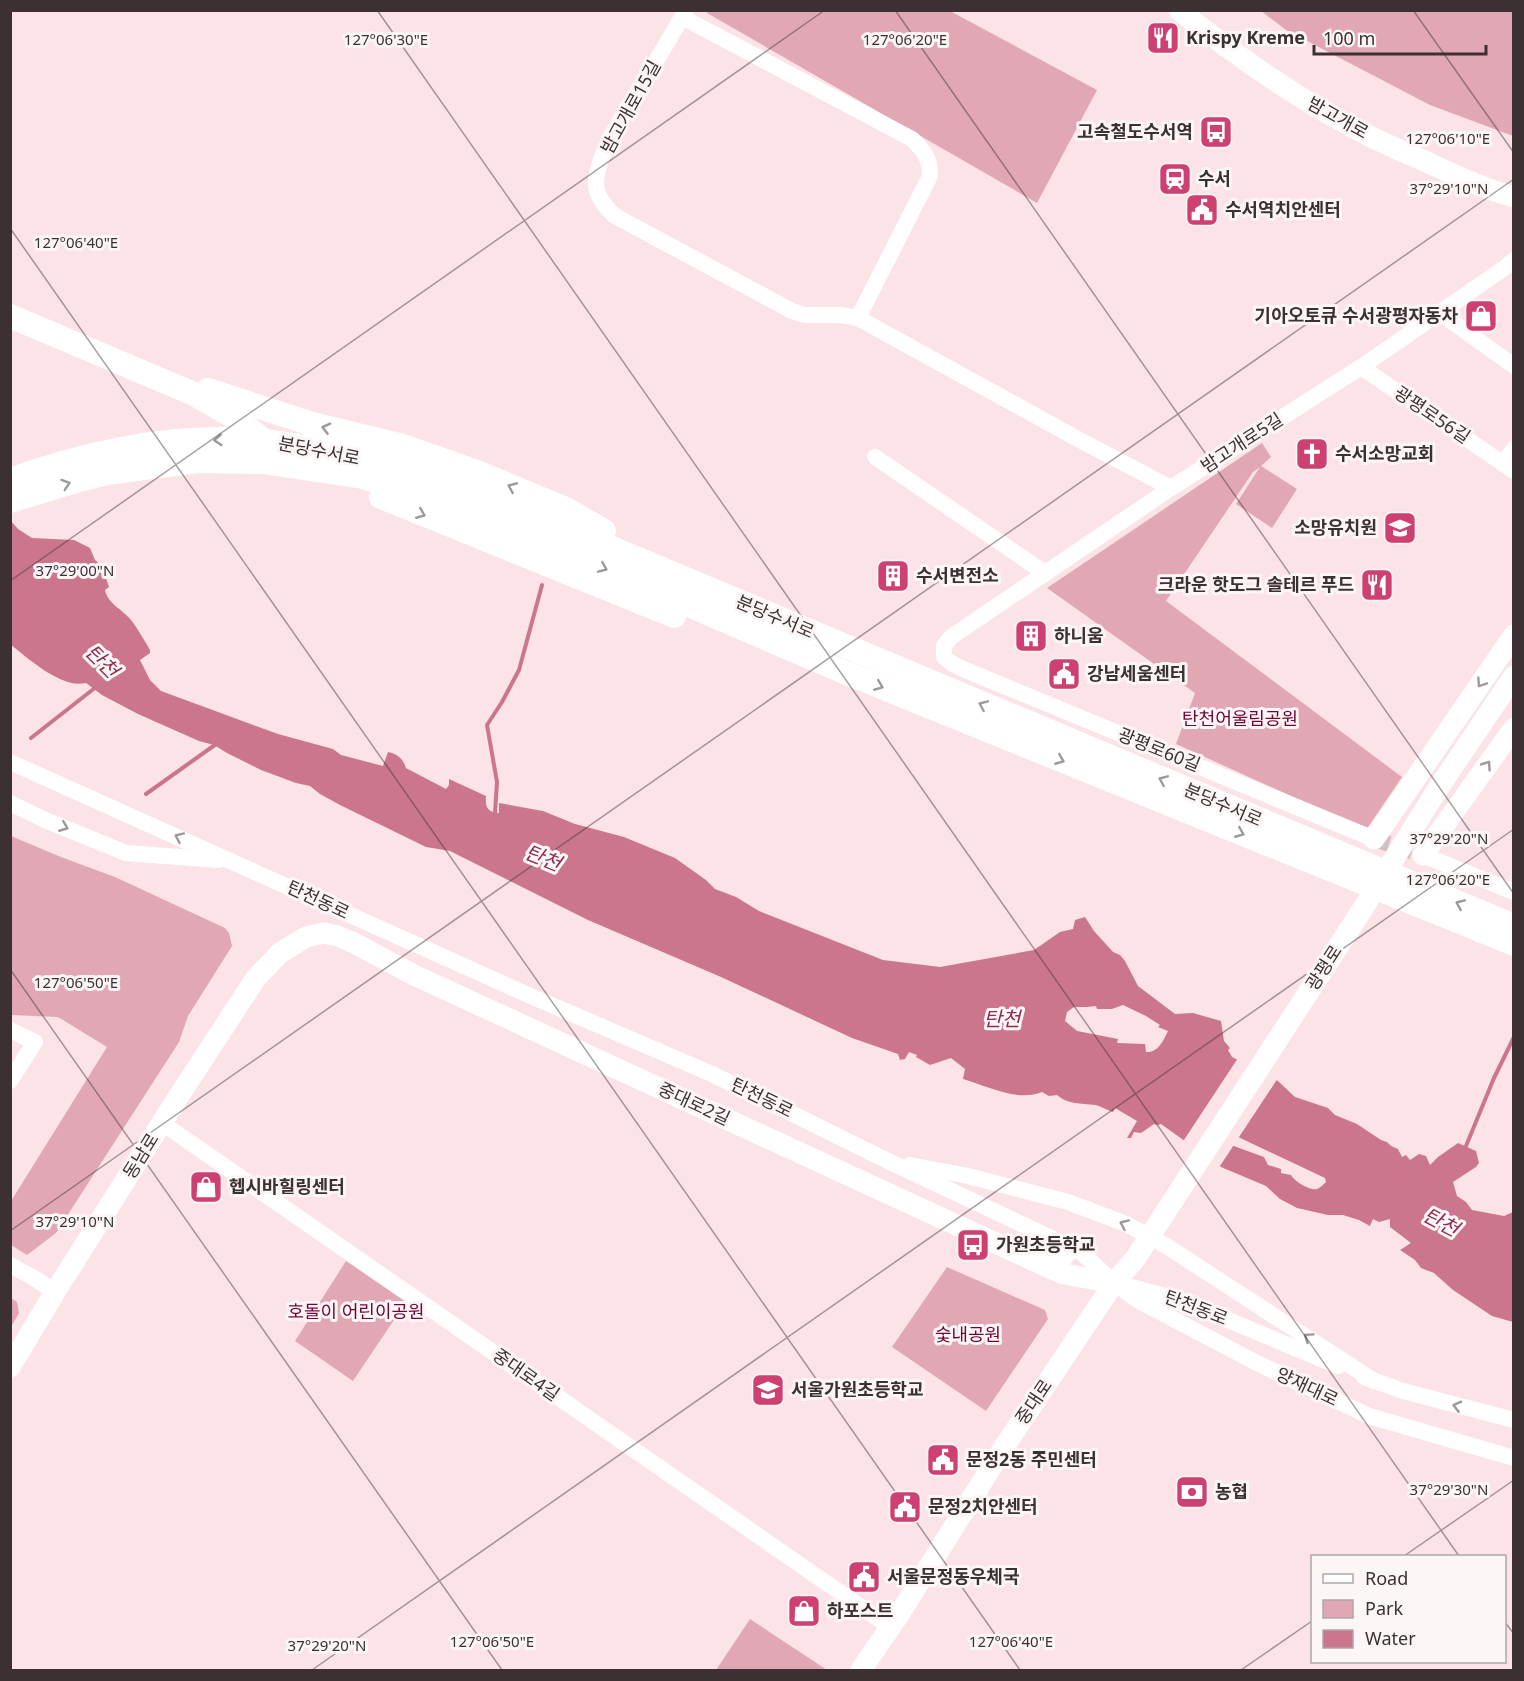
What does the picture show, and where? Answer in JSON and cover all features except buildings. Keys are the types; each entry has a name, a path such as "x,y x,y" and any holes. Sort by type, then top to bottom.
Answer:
{"highway":[{"path":"10,309 224,396 312,424 404,446 477,472 557,527"},
{"path":"10,316 194,394 229,414 280,452 389,501 714,632 754,647 842,671"},
{"name":"분당수서로","path":"10,480 67,462 145,445 238,439 305,446 392,466 453,485 557,527 1514,926"},
{"name":"분당수서로","path":"10,501 118,471 198,461 263,462 363,477 446,503 557,527 842,671 1514,944"}],"main road":[{"name":"밤고개로","path":"1179,10 1209,35 1281,85 1349,125 1453,174 1498,193 1514,197"},
{"path":"1374,839 1514,635"},
{"name":"광평로","path":"1135,1259 1439,787 1514,676"},
{"path":"1423,855 1514,728"},
{"path":"1410,788 1408,799 1410,809 1417,818 1427,821 1439,820 1461,802"},
{"name":"중대로2길","path":"280,953 306,937 323,933 338,936 416,976 1052,1269 1064,1274 1114,1283"},
{"name":"동남로","path":"10,1367 162,1123 256,978 280,953"},
{"path":"1052,1269 1071,1247"},
{"name":"중대로","path":"861,1671 1002,1450 1114,1283 1135,1259"}],"street":[{"name":"밤고개로15길","path":"684,14 610,139 598,172 596,186 606,208 615,216 798,314 841,315 858,318"},
{"path":"684,14 912,139 930,162 930,176 858,318 1171,488"},
{"name":"밤고개로5길","path":"944,657 944,646 951,637 1171,488 1361,367 1514,260"},
{"path":"1440,313 1514,366"},
{"name":"광평로56길","path":"1361,367 1508,468 1514,448"},
{"path":"875,457 1045,573"},
{"name":"광평로60길","path":"944,657 963,669 1374,839"},
{"name":"탄천동로","path":"10,762 526,994 712,1074 888,1161 1081,1252 1114,1283 1180,1300 1374,1381 1514,1420"},
{"path":"10,803 126,853 232,860"},
{"path":"1423,855 1514,892"},
{"path":"10,1029 35,1042 10,1082"},
{"name":"중대로4길","path":"162,1123 890,1627"},
{"path":"888,1161 968,1176 1068,1202 1126,1224 1175,1251 1374,1381"},
{"path":"10,1265 55,1293"},
{"name":"양재대로","path":"1114,1283 1139,1301 1244,1357 1369,1416 1514,1458"}],"green space":[{"path":"708,10 950,11 1097,90 1037,203 707,13"},
{"path":"1261,11 1513,11 1513,136 1430,105 1286,30"},
{"name":"탄천어울림공원","path":"1262,443 1271,457 1261,466 1297,489 1272,528 1236,504 1260,467 1253,472 1166,601 1402,777 1366,830 1176,744 1195,693 1047,588"},
{"path":"11,836 115,877 225,928 229,933 232,946 188,1016 179,1042 56,1233 27,1255 11,1245 11,1201 107,1047 58,1017 11,1015"},
{"name":"호돌이 어린이공원","path":"346,1261 406,1302 353,1381 295,1341"},
{"name":"숯내공원","path":"947,1267 1045,1310 1048,1319 986,1411 892,1347"},
{"path":"11,1298 17,1302 19,1313 11,1327"},
{"path":"750,1619 827,1670 716,1670"}],"water":[{"name":"탄천","path":"10,520 18,529 32,538 74,540 90,548 95,560 102,566 109,587 105,590 109,599 131,620 150,650 150,653 140,660 150,680 161,691 278,734 333,749 341,755 383,766 388,752 395,754 400,757 406,768 446,789 449,779 486,796 487,806 492,811 499,813 499,803 543,811 575,824 624,837 675,858 715,889 736,897 759,911 883,960 940,967 1034,950 1060,932 1073,929 1075,920 1085,917 1113,952 1125,961 1138,986 1175,1014 1193,1013 1221,1021 1224,1041 1230,1048 1228,1050 1232,1057 1278,1081 1295,1097 1328,1108 1335,1115 1357,1124 1387,1142 1398,1149 1402,1157 1406,1155 1410,1160 1419,1154 1426,1156 1430,1165 1458,1143 1476,1151 1479,1163 1453,1182 1457,1196 1472,1210 1504,1216 1513,1212 1513,1322 1492,1316 1453,1290 1434,1273 1421,1268 1415,1260 1400,1250 1411,1243 1390,1227 1390,1219 1379,1222 1373,1219 1370,1226 1343,1215 1328,1215 1297,1208 1280,1199 1266,1186 1221,1167 1161,1124 1154,1124 1141,1133 1134,1132 1131,1138 1127,1138 1137,1121 1115,1108 1113,1112 1097,1106 1070,1102 1057,1095 1049,1096 1042,1092 1022,1095 992,1089 963,1079 965,1069 951,1058 930,1065 909,1052 905,1059 900,1060 898,1054 852,1038 721,977 588,920 450,851 426,847 340,805 310,786 261,770 214,745 199,741 138,714 102,695 86,683 67,682 56,677 36,665 11,645","holes":["1123,1005 1146,1016 1160,1025 1158,1027 1168,1031 1154,1051 1146,1052 1145,1044 1117,1043 1118,1039 1077,1031 1065,1021 1067,1012 1074,1007 1096,1006 1097,1009 1112,1009","1236,1136 1325,1178 1326,1182 1317,1189 1302,1185 1291,1175 1281,1173 1281,1169 1268,1165 1264,1157 1231,1145"]}],"pier":[{"path":"1238,1058 1278,1078 1218,1169 1182,1143"}],"waterway":[{"path":"495,813 497,782 487,725 519,670 542,585"},
{"path":"31,738 96,687"},
{"path":"146,794 219,742"},
{"path":"1466,1146 1514,1037"}],"tunnel":[{"path":"1374,839 1423,855"}],"place":[{"name":"Krispy Kreme","path":"1163,38"},
{"name":"고속철도수서역","path":"1216,132"},
{"name":"수서","path":"1175,179"},
{"name":"수서역치안센터","path":"1202,210"},
{"name":"기아오토큐 수서광평자동차","path":"1481,316"},
{"name":"수서소망교회","path":"1312,454"},
{"name":"소망유치원","path":"1400,528"},
{"name":"수서변전소","path":"893,576"},
{"name":"크라운 핫도그 솔테르 푸드","path":"1377,585"},
{"name":"하니움","path":"1031,636"},
{"name":"강남세움센터","path":"1064,674"},
{"name":"헵시바힐링센터","path":"206,1187"},
{"name":"가원초등학교","path":"973,1245"},
{"name":"서울가원초등학교","path":"768,1390"},
{"name":"문정2동 주민센터","path":"943,1460"},
{"name":"농협","path":"1192,1492"},
{"name":"문정2치안센터","path":"905,1507"},
{"name":"서울문정동우체국","path":"864,1577"},
{"name":"하포스트","path":"804,1611"}]}
